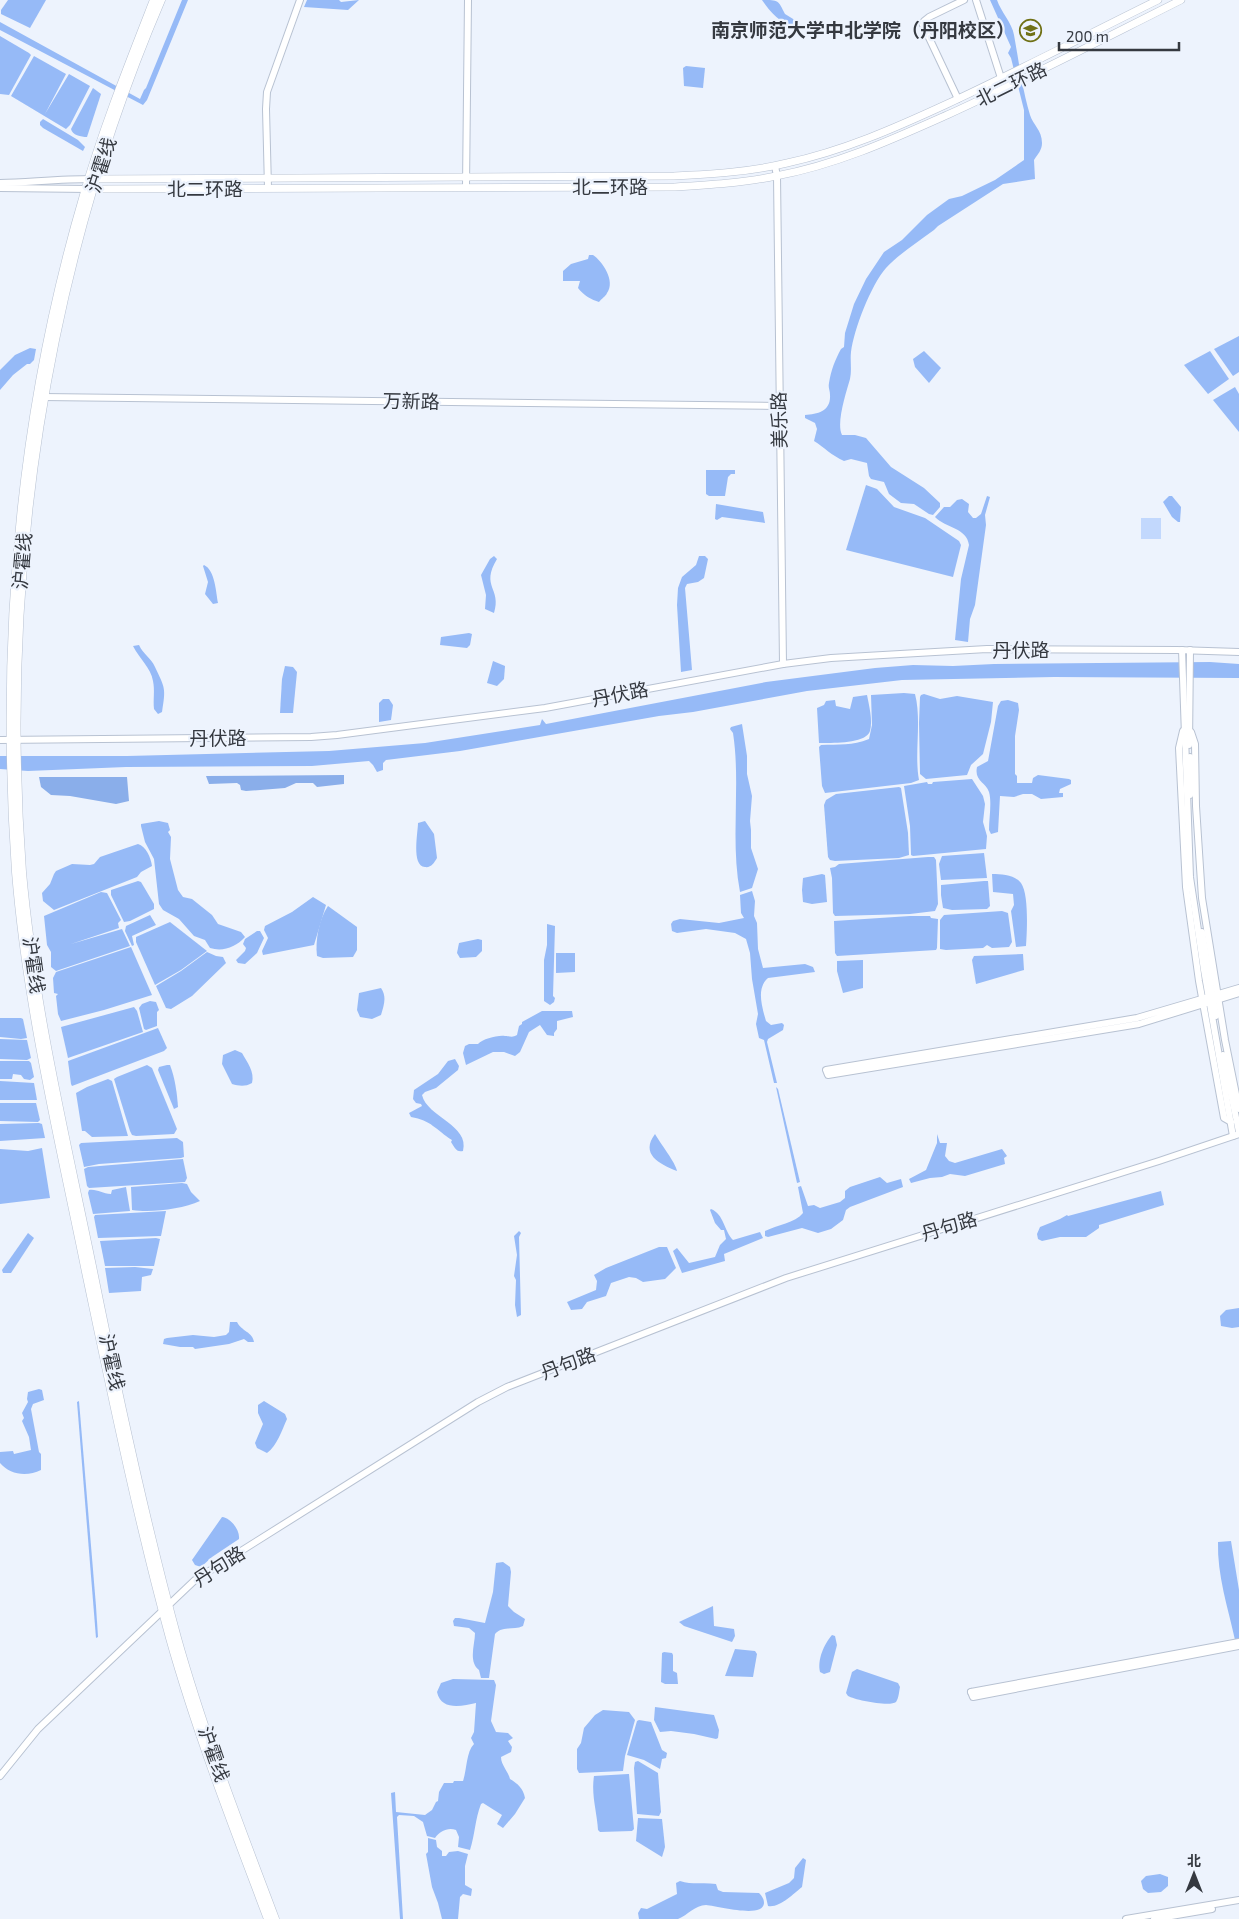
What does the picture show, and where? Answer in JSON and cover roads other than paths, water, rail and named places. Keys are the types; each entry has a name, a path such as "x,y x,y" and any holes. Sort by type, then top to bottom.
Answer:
{"highway":[{"name":"沪霍线","path":"92,180 118,90 154,0"},
{"name":"沪霍线","path":"161,0 127,84 89,189 56,301 33,418 18,528 13,637 12,740 16,872 32,999 51,1099 115,1395 139,1519 165,1606 190,1703 275,1919"},
{"name":"沪霍线","path":"13,637 31,472 43,396 89,189"},
{"name":"沪霍线","path":"223,1788 268,1919"}],"main road":[{"name":"北二环路","path":"92,180 714,174 775,166 867,139 1017,71 1158,0"},
{"name":"北二环路","path":"89,189 614,187 715,184 777,176 841,159 870,149 959,110 1181,0"}],"street":[{"path":"268,188 266,109 268,92 300,0"},
{"path":"466,187 468,0"},
{"path":"959,110 923,25 924,21 929,17 964,0"},
{"path":"976,0 1001,78"},
{"path":"1118,20 1122,29"},
{"name":"美乐路","path":"775,166 777,176 783,664"},
{"path":"614,176 614,187"},
{"name":"北二环路","path":"0,183 53,179 92,180"},
{"name":"北二环路","path":"0,188 89,189"},
{"name":"万新路","path":"43,396 779,406"},
{"name":"丹伏路","path":"0,740 302,738 337,735 545,708 783,664 831,658 987,650 1186,650 1239,652"},
{"path":"1186,650 1187,729 1194,879 1211,999 1224,1118 1235,1120"},
{"path":"1187,729 1179,748 1184,869 1237,1134"},
{"path":"1239,988 1211,999 1139,1024 828,1075 826,1070 1137,1018 1211,999 1239,993"},
{"path":"1211,999 1239,1109"},
{"name":"丹句路","path":"0,1776 38,1729 165,1606 195,1580 478,1402 507,1387 786,1278 1150,1164 1237,1134"},
{"path":"1239,1642 971,1692 973,1697 1239,1646"},
{"path":"1126,1919 1239,1900"},
{"path":"1154,1919 1239,1904"}],"place":[{"name":"南京师范大学中北学院（丹阳校区）","path":"1031,30"}]}
